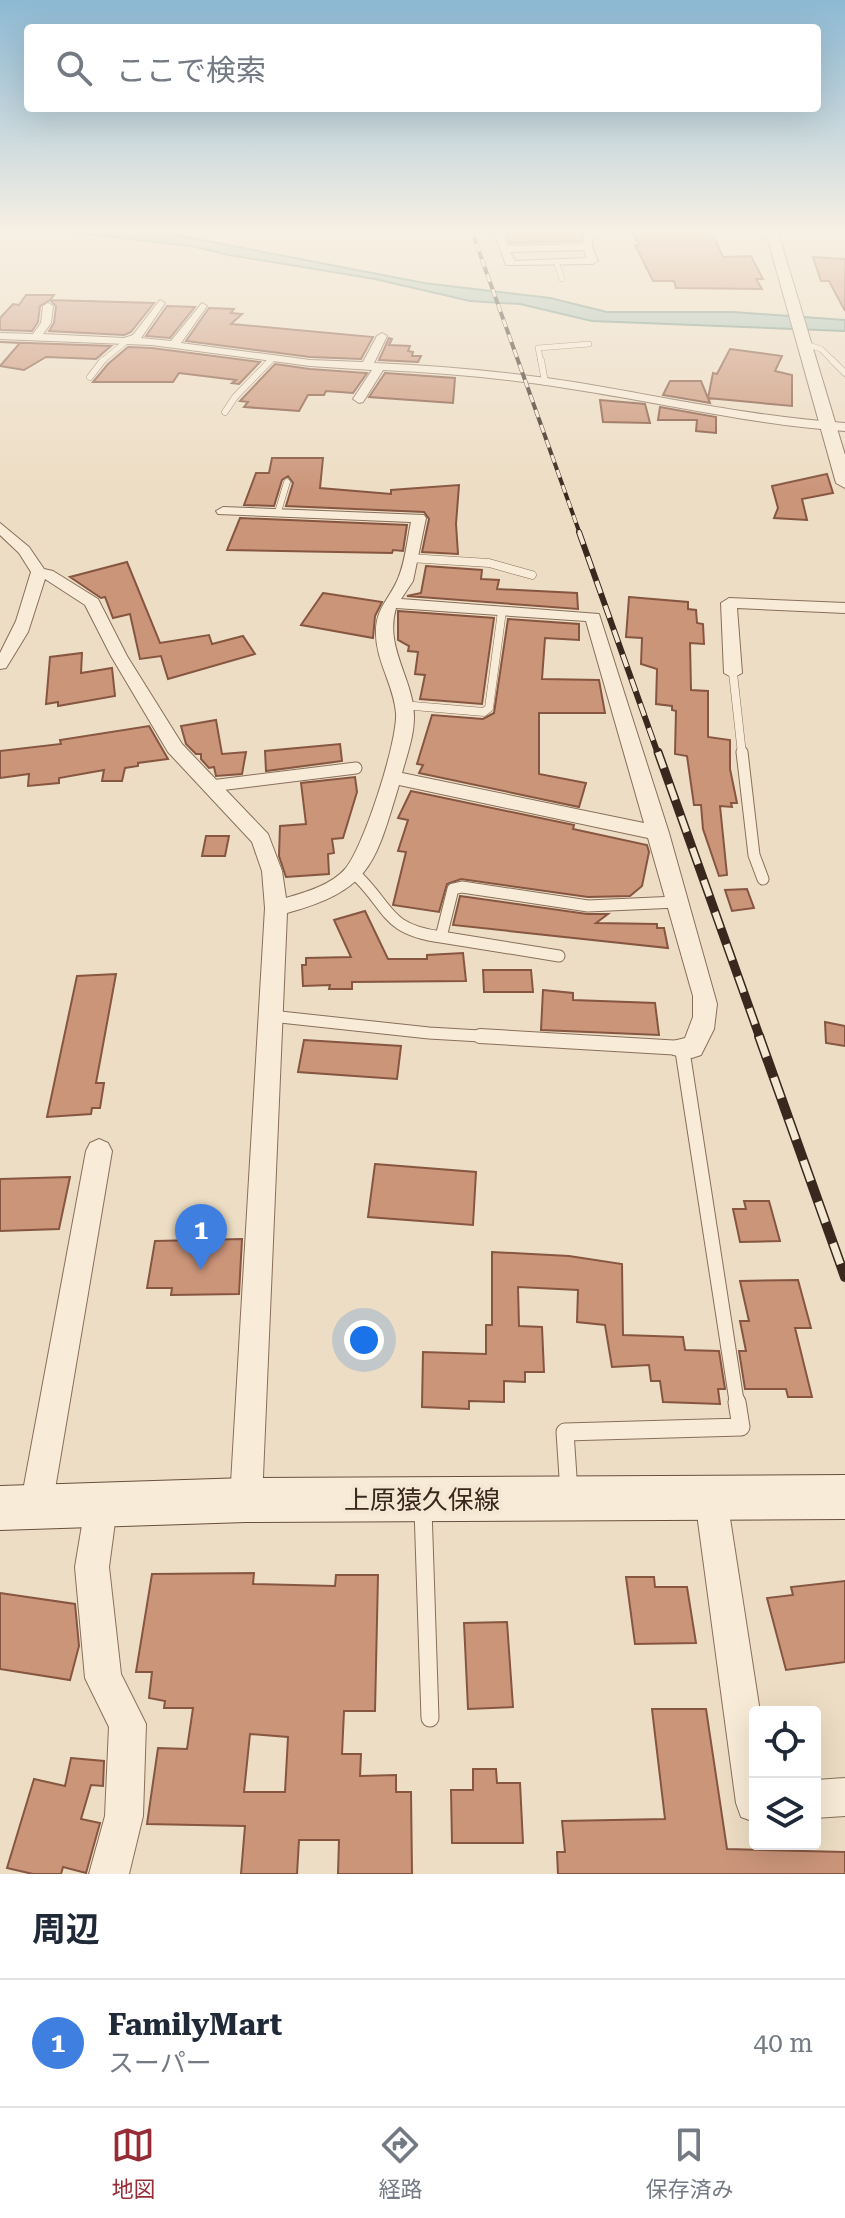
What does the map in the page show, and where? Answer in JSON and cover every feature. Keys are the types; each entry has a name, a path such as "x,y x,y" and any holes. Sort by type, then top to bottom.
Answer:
{"main road":[{"name":"上原猿久保線","path":"18,1507 101,1507 246,1500 845,1497"}],"street":[{"path":"37,336 47,316"},
{"path":"128,340 137,337 151,316"},
{"path":"174,344 194,316"},
{"path":"795,316 845,483"},
{"path":"0,353 6,336 174,344 273,358 467,371 760,419 845,427"},
{"path":"359,399 382,336"},
{"path":"223,511 419,518 405,581 390,603 383,625 383,637 405,715 403,741 393,777 354,873 316,896 276,908"},
{"path":"0,527 24,550 39,572 48,574 92,602 119,656 175,748 261,839 272,871 276,908 246,1500"},
{"path":"0,664 13,650 26,623 39,572"},
{"path":"390,603 593,617 705,996 707,1016 704,1029 692,1048 682,1048"},
{"path":"733,673 729,603 845,608"},
{"path":"393,777 659,833"},
{"path":"18,1507 99,1151"},
{"path":"711,1499 751,1778"},
{"path":"101,1507 92,1567 103,1678 128,1724 124,1816 109,1874"},
{"path":"821,1799 845,1797"}],"lane":[{"path":"801,338 821,349 845,373"},
{"path":"90,377 104,359 128,340"},
{"path":"545,382 538,348 589,344"},
{"path":"225,412 235,397 273,358"},
{"path":"278,512 287,482"},
{"path":"409,558 489,563 532,575"},
{"path":"402,705 484,712 489,708 502,611"},
{"path":"733,673 754,855 763,879"},
{"path":"211,786 356,768"},
{"path":"354,873 368,884 398,927 415,935 559,956"},
{"path":"441,937 448,899 453,889 462,887 588,906 677,902"},
{"path":"271,1016 429,1033 682,1048 741,1427 565,1432 569,1500"},
{"path":"423,1501 430,1718"}],"shaded area":[{"path":"573,316 795,316 845,320 845,331 592,321"}],"building":[{"path":"39,316 32,331 0,330 0,318"},
{"path":"55,316 143,316 131,332 124,335 49,331"},
{"path":"160,316 187,316 170,338 146,336"},
{"path":"203,316 239,316 231,324 373,337 361,359 310,357 186,341"},
{"path":"389,338 392,339 389,345 410,346 408,351 413,352 412,356 421,356 418,362 379,360"},
{"path":"0,342 111,346 96,359 46,357 24,370 0,366 20,343"},
{"path":"128,347 260,362 239,384 232,383 236,380 179,373 173,382 93,382"},
{"path":"730,349 782,356 775,371 792,375 792,406 708,398 713,373 717,374"},
{"path":"275,364 367,373 353,393 326,391 324,395 308,395 299,411 244,407 248,402 240,401"},
{"path":"385,373 455,378 453,403 369,397"},
{"path":"670,381 701,381 710,403 663,395"},
{"path":"600,400 645,404 650,423 603,422"},
{"path":"660,407 716,417 716,433 696,431 697,420 658,420"},
{"path":"272,458 323,458 320,488 391,494 391,490 459,485 456,524 458,554 422,552 429,519 424,512 286,506 293,483 288,476 282,480 274,506 244,505 256,473 269,473"},
{"path":"827,474 833,493 802,499 807,520 774,518 778,508 772,486"},
{"path":"240,518 407,525 403,551 393,550 392,553 227,550"},
{"path":"127,562 160,643 209,635 212,644 243,636 255,654 168,679 161,656 140,659 130,614 113,618 105,597 101,598 70,577"},
{"path":"426,566 482,570 481,579 499,580 497,589 577,593 578,609 407,596 421,593"},
{"path":"323,593 382,602 375,616 373,638 301,625"},
{"path":"629,597 688,602 688,609 696,610 697,623 703,624 704,644 690,643 691,690 708,691 708,737 730,740 730,769 737,803 731,803 732,807 720,806 727,875 719,876 703,829 701,805 694,805 687,756 675,754 676,711 672,710 672,706 656,704 657,669 641,664 642,638 626,637"},
{"path":"398,611 494,618 482,704 420,699 425,675 415,674 418,652 408,651 409,646 398,640"},
{"path":"508,619 579,624 579,640 545,638 542,679 599,680 605,713 539,713 539,774 586,783 579,807 419,773 423,765 417,764 432,715 483,719 494,713"},
{"path":"82,653 81,673 112,668 115,696 58,706 58,702 46,704 50,657"},
{"path":"216,720 222,754 246,752 242,774 216,776 214,767 209,768 201,759 201,754 196,754 186,744 181,726"},
{"path":"149,726 168,759 125,768 122,781 102,781 104,770 59,778 59,783 28,786 29,774 0,778 0,751 61,744 60,740"},
{"path":"340,744 342,761 266,771 265,751"},
{"path":"355,777 357,792 343,838 332,839 334,853 328,854 329,874 286,877 279,856 280,826 306,824 301,783"},
{"path":"411,791 574,825 573,829 647,845 649,852 642,886 630,896 588,897 461,879 447,884 439,912 393,905 406,852 398,851 408,820 398,818"},
{"path":"206,836 229,836 225,856 202,856"},
{"path":"747,889 754,908 732,911 725,890"},
{"path":"460,896 587,914 608,914 596,923 657,924 657,928 664,928 668,948 453,925"},
{"path":"365,911 388,959 427,959 427,955 463,953 466,981 352,982 352,989 329,989 330,985 303,986 302,965 306,965 306,958 351,957 334,920"},
{"path":"483,970 531,970 533,992 484,992"},
{"path":"116,974 96,1083 104,1083 100,1108 92,1108 91,1114 47,1117 77,976"},
{"path":"543,990 573,993 573,1000 655,1003 659,1035 541,1030"},
{"path":"825,1022 845,1026 845,1046 826,1043"},
{"path":"304,1040 401,1046 397,1079 298,1072"},
{"path":"375,1164 476,1172 473,1225 368,1217"},
{"path":"70,1177 59,1229 0,1231 0,1179"},
{"path":"744,1201 769,1201 780,1241 740,1242 733,1209 746,1209"},
{"path":"242,1239 239,1294 171,1295 172,1288 147,1288 155,1241"},
{"path":"492,1252 569,1256 622,1264 623,1335 683,1337 685,1350 719,1351 725,1389 718,1389 720,1404 663,1402 660,1381 651,1381 649,1365 612,1367 605,1325 577,1322 578,1290 518,1287 519,1326 542,1327 544,1372 525,1372 525,1382 504,1381 504,1402 469,1401 469,1409 422,1407 423,1352 486,1354 486,1325 492,1325"},
{"path":"798,1280 811,1328 795,1328 812,1397 788,1397 786,1389 745,1389 739,1351 746,1351 740,1321 749,1321 740,1281"},
{"path":"254,1573 253,1584 335,1586 336,1575 378,1575 375,1711 344,1711 342,1754 361,1754 360,1776 396,1775 396,1792 411,1792 412,1874 338,1874 339,1840 299,1840 297,1874 241,1874 245,1826 147,1824 158,1748 187,1749 193,1708 164,1708 165,1701 149,1698 152,1672 136,1672 152,1574","holes":["250,1734 288,1737 285,1792 244,1792"]},
{"path":"626,1577 654,1577 655,1587 687,1587 696,1643 635,1644"},
{"path":"845,1581 845,1662 786,1670 767,1598 793,1595 791,1587"},
{"path":"0,1593 75,1604 79,1646 70,1680 0,1669"},
{"path":"507,1622 513,1707 468,1709 464,1623"},
{"path":"652,1709 706,1709 727,1849 845,1852 845,1874 558,1874 557,1852 565,1852 562,1821 665,1819"},
{"path":"71,1758 104,1761 103,1786 91,1785 81,1819 100,1823 86,1873 63,1867 61,1874 33,1874 7,1868 34,1779 65,1786"},
{"path":"473,1769 496,1769 497,1783 520,1783 523,1843 452,1843 451,1790 473,1790"}],"railway":[{"path":"502,316 580,534"},
{"path":"579,532 658,754"},
{"path":"658,752 760,1038"},
{"path":"759,1036 845,1277"}],"place":[{"name":"FamilyMart","path":"201,1270"}]}
